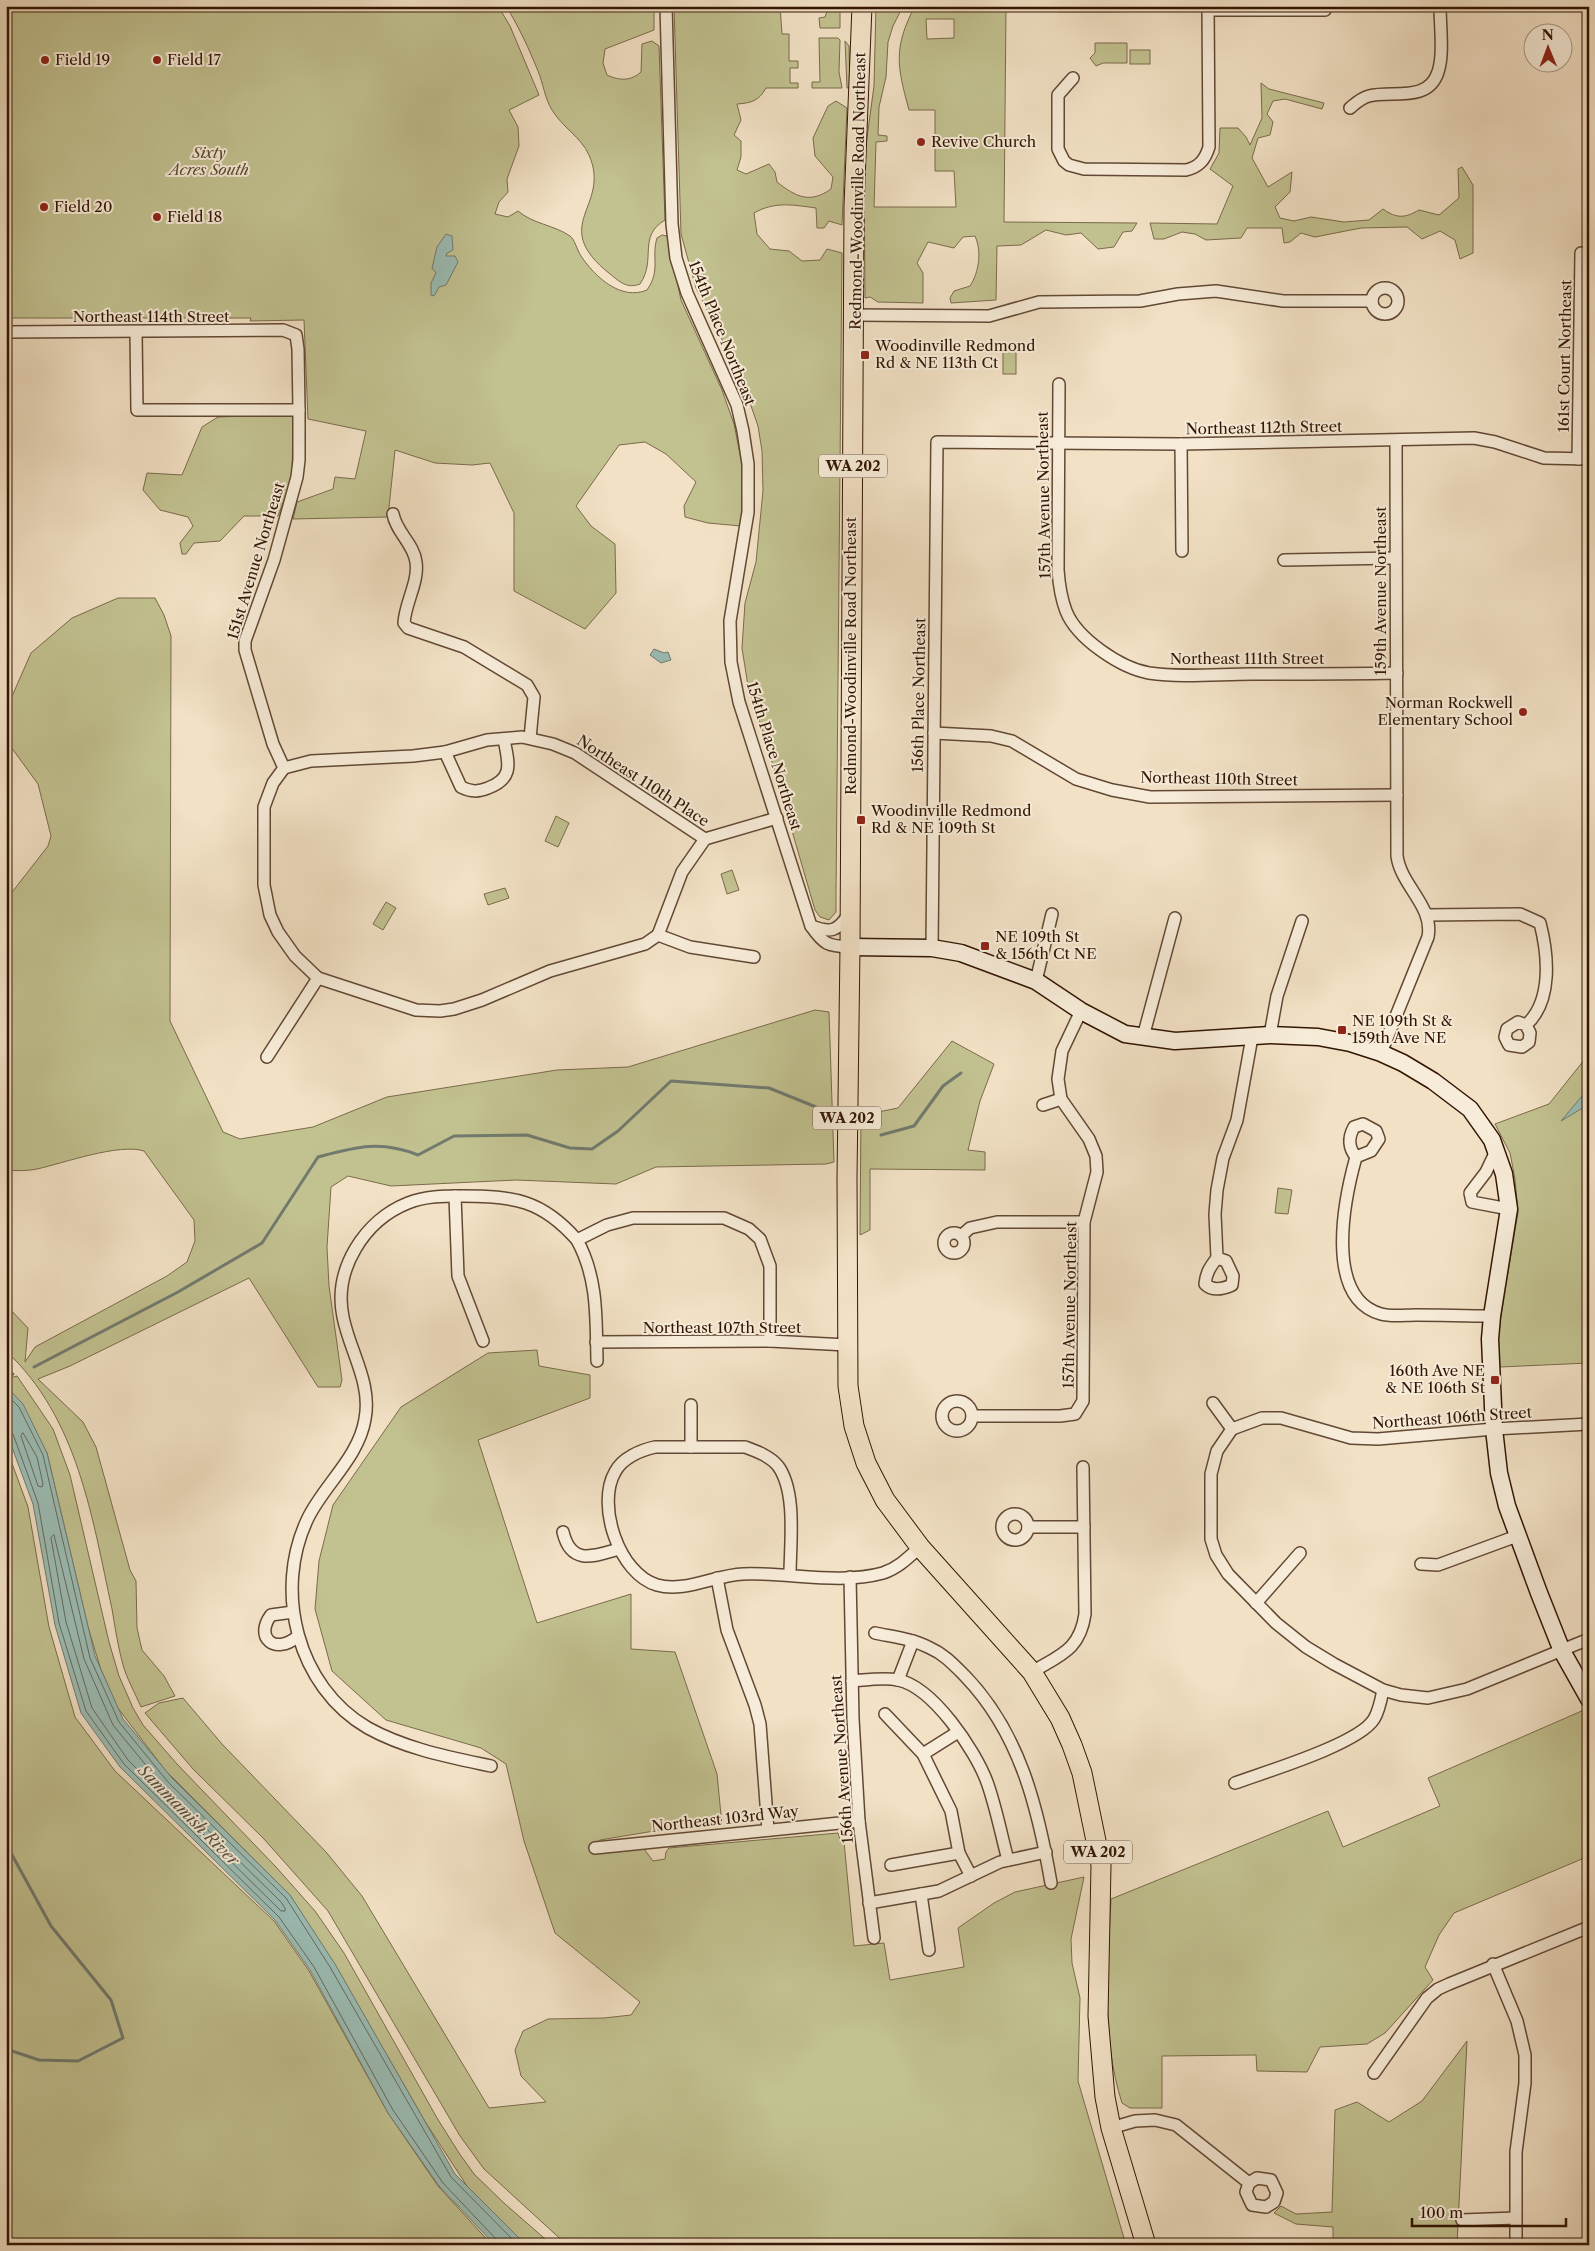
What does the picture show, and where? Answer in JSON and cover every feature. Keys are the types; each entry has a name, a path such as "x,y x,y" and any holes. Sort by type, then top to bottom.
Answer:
{"main road":[{"name":"Redmond-Woodinville Road Northeast","path":"862,6 854,211 847,1178 848,1386 854,1426 866,1463 885,1500 920,1547 1032,1672 1060,1718 1082,1773 1099,1857 1101,1908 1099,2045 1105,2097 1111,2128 1146,2245"}],"street":[{"name":"154th Place Northeast","path":"666,6 672,224 676,258 686,293 737,405 748,464 748,512 730,621 731,662 739,702 811,926 825,944 850,947"},
{"path":"1350,108 1363,98 1372,95 1412,94 1421,91 1434,81 1440,61 1440,6"},
{"path":"1073,78 1058,95 1058,149 1065,162 1077,168 1186,170 1201,164 1206,156 1208,147 1208,8 1325,10"},
{"name":"161st Court Northeast","path":"1581,253 1584,459"},
{"path":"854,315 989,316 1039,302 1140,302 1178,294 1216,291 1283,301 1372,301"},
{"name":"Northeast 114th Street","path":"6,332 283,330 296,335"},
{"path":"136,332 137,410 299,410"},
{"name":"151st Avenue Northeast","path":"284,768 273,744 245,650 245,640 274,560 297,477 299,410 296,335"},
{"name":"157th Avenue Northeast","path":"1058,384 1058,570 1060,589 1067,613 1080,631 1101,652"},
{"name":"Northeast 112th Street","path":"937,442 1181,444 1474,438 1494,442 1544,458 1584,459"},
{"name":"159th Avenue Northeast","path":"1396,441 1397,856 1399,870 1427,915"},
{"name":"156th Place Northeast","path":"932,948 937,442"},
{"path":"1181,444 1182,551"},
{"path":"394,514 395,522 416,561 416,572 404,623 408,628 464,647 527,685 534,697 530,738"},
{"path":"1284,560 1396,558"},
{"name":"Northeast 111th Street","path":"1101,652 1125,665 1149,672 1205,674 1396,674"},
{"name":"Northeast 110th Street","path":"934,733 991,736 1012,741 1076,779 1112,790 1150,796 1397,795"},
{"name":"Northeast 110th Place","path":"284,768 311,760 413,756 445,752 487,740 530,738 553,744 574,753 705,839 777,818"},
{"path":"445,752 462,787 470,791 480,791 501,783 506,776 508,768 504,739"},
{"path":"284,768 273,783 264,807 264,885 270,915 278,932 295,956 318,978 416,1010 440,1011 454,1009 482,1000 550,971 645,944 658,935 682,872 705,839"},
{"path":"811,926 824,931 833,930 840,926 850,911"},
{"path":"1036,981 1052,914"},
{"path":"1381,1052 1428,937 1430,927 1427,915 1520,914 1540,923 1544,939 1546,987 1535,1018 1526,1026"},
{"path":"1143,1037 1175,918"},
{"path":"1270,1035 1277,996 1302,921"},
{"path":"658,935 690,947 754,958"},
{"path":"850,947 932,948 961,953 1036,981 1112,1029 1143,1037 1175,1041 1270,1035 1318,1037 1350,1043 1381,1052 1403,1062 1433,1081 1470,1109 1483,1124 1496,1151 1504,1174 1509,1209 1492,1316 1491,1361 1494,1429 1499,1473 1506,1506 1562,1650 1589,1699"},
{"path":"267,1057 318,978"},
{"path":"1043,1106 1060,1099 1058,1079 1062,1051 1081,1011"},
{"path":"1218,1258 1215,1214 1217,1190 1224,1158 1241,1102 1252,1037"},
{"name":"157th Avenue Northeast","path":"973,1416 1060,1416 1075,1414 1082,1406 1084,1396 1084,1222 1097,1172 1096,1156 1089,1139 1060,1099"},
{"path":"1496,1151 1486,1172 1470,1193 1469,1198 1472,1202 1509,1209"},
{"path":"1356,1157 1346,1204 1343,1243 1345,1272 1355,1297 1366,1309 1383,1315 1492,1316"},
{"path":"455,1196 458,1276 483,1341"},
{"path":"491,1766 411,1747 368,1728 335,1701 315,1673 297,1637 293,1612 295,1552 301,1534 320,1496 361,1436 365,1419 366,1390 346,1330 341,1304 346,1272 351,1257 370,1228 389,1212 426,1197 497,1196 520,1200 540,1208 562,1223 577,1240 591,1270 595,1294 596,1361"},
{"path":"577,1240 607,1224 633,1218 724,1218 735,1222 754,1232 766,1252 770,1266 770,1341"},
{"path":"961,1236 970,1228 997,1222 1084,1222"},
{"name":"Northeast 107th Street","path":"596,1342 770,1341 847,1344"},
{"path":"1213,1403 1232,1429 1217,1451 1211,1474 1211,1539 1216,1555 1228,1574 1276,1624 1306,1647 1383,1690 1401,1695 1428,1698 1467,1689 1589,1639"},
{"path":"691,1404 691,1447"},
{"name":"Northeast 106th Street","path":"1232,1429 1262,1418 1281,1418 1351,1438 1378,1439 1494,1429 1589,1424"},
{"path":"790,1575 790,1502 788,1487 777,1466 757,1451 745,1447 665,1446 644,1450 627,1459 615,1471 609,1492 609,1509 619,1549 630,1568 642,1578 657,1585 673,1587 743,1574 850,1577 869,1576 895,1568 920,1547"},
{"path":"1032,1672 1070,1648 1079,1638 1083,1629 1085,1614 1083,1466"},
{"path":"1028,1527 1084,1527"},
{"path":"562,1532 566,1545 578,1555 594,1556 619,1549"},
{"path":"1420,1564 1438,1565 1517,1536"},
{"path":"1256,1603 1300,1553"},
{"name":"156th Avenue Northeast","path":"850,1577 852,1681 859,1821 874,1938"},
{"path":"717,1578 726,1630 750,1691 760,1723 768,1830"},
{"path":"293,1612 271,1615 265,1624 265,1634 270,1642 278,1646 289,1644 297,1637"},
{"path":"875,1633 913,1641 932,1648 948,1658 983,1695 999,1719 1022,1765 1032,1794 1046,1852 1051,1883"},
{"path":"898,1680 913,1641"},
{"path":"852,1681 898,1680 911,1684 926,1695 958,1732 969,1748 986,1781 1008,1860"},
{"path":"1235,1783 1344,1742 1362,1732 1374,1720 1383,1690"},
{"path":"885,1714 923,1754 951,1811 959,1853 971,1876"},
{"path":"923,1754 958,1732"},
{"name":"Northeast 103rd Way","path":"595,1848 859,1821"},
{"path":"870,1903 939,1891 1008,1860 1046,1852"},
{"path":"891,1865 959,1853"},
{"path":"921,1894 929,1950"},
{"path":"1374,2073 1427,1998 1438,1989 1493,1964 1589,1927"},
{"path":"1493,1964 1517,2021 1524,2055 1525,2083 1516,2152 1516,2245"},
{"path":"1111,2128 1136,2121 1155,2120 1176,2125 1249,2183"},
{"path":"1462,2220 1515,2218"}],"green space":[{"name":"Sixty Acres South","path":"6,6 498,6 510,26 539,95 509,110 518,127 519,146 507,179 508,192 499,202 495,214 508,217 518,211 530,219 564,232 572,238 581,256 601,279 618,290 628,292 637,293 647,290 654,276 657,238 662,235 667,236 681,300 722,390 734,424 742,464 744,498 741,526 708,523 685,517 684,506 696,482 666,454 645,442 619,445 576,506 591,526 615,544 616,593 585,629 514,591 514,513 490,463 472,465 435,463 395,450 388,517 293,519 297,502 333,489 335,477 355,479 366,431 308,419 304,320 250,321 251,318 6,318"},
{"path":"506,6 654,6 654,30 605,49 603,63 607,75 621,79 633,77 641,72 642,44 652,41 659,46 665,220 657,227 649,241 647,266 640,284 631,286 617,280 592,257 583,242 582,228 584,215 593,188 594,173 589,155 552,110 531,55"},
{"path":"674,6 780,6 782,34 789,34 789,61 798,61 798,68 790,68 790,83 798,83 798,88 766,88 754,100 737,104 741,120 734,135 741,141 741,157 737,170 746,174 769,164 775,172 777,182 791,192 803,197 823,194 831,189 833,177 815,156 813,138 828,106 836,101 847,108 842,225 829,221 824,228 817,228 816,208 777,205 754,213 757,234 770,249 789,251 802,261 820,260 827,249 842,253 836,912 829,920 820,917 815,910 748,686 742,648 745,603 756,562 763,491 762,451 758,426 741,377 696,288 681,234"},
{"path":"829,6 840,6 840,28 820,28 819,18 825,17"},
{"path":"876,6 903,6 893,26 888,42 886,77 879,107 878,135 887,136 887,141 876,142 874,207 956,207 954,171 935,171 935,110 909,110 900,69 900,46 915,6 1006,6 1004,222 1137,223 1132,231 1123,232 1114,247 1098,249 1081,233 1066,235 1046,230 1021,245 997,246 996,300 951,303 950,298 954,291 970,286 976,275 979,255 975,236 963,237 954,248 928,242 917,263 923,273 923,303 878,302 870,297 865,298 864,160 874,86","holes":["926,19 954,19 954,38 927,39"]},
{"path":"1058,6 1116,6 1121,12 1058,12"},
{"path":"819,38 838,38 840,40 839,72 842,88 812,88 812,82 820,82"},
{"path":"845,41 849,46 850,88 847,88"},
{"path":"1095,43 1127,43 1127,63 1103,63 1096,66 1090,58 1095,53"},
{"path":"1130,50 1150,50 1150,64 1130,64"},
{"path":"1261,83 1269,89 1324,103 1322,109 1285,99 1273,101 1267,114 1273,122 1270,135 1258,138 1252,158 1268,187 1292,172 1290,192 1275,207 1280,218 1294,221 1311,217 1344,222 1369,220 1383,209 1397,216 1409,215 1419,210 1439,215 1459,198 1458,169 1462,167 1473,185 1473,253 1460,259 1455,240 1440,231 1422,239 1407,227 1361,228 1315,237 1301,233 1290,242 1284,243 1282,228 1247,228 1241,238 1206,240 1195,234 1182,232 1164,239 1154,239 1150,223 1217,224 1233,186 1210,169 1219,153 1220,128 1238,128 1250,145 1262,118"},
{"path":"1003,350 1016,350 1016,374 1003,374"},
{"path":"293,414 292,480 278,516 244,516 220,541 194,543 186,554 182,554 180,543 193,526 188,517 160,510 143,490 147,473 182,475 202,427 218,417"},
{"path":"118,598 155,598 164,615 171,636 170,1021 223,1132 240,1139 313,1127 387,1097 557,1070 628,1067 815,1010 829,1012 834,1162 826,1164 656,1167 616,1184 516,1180 391,1186 348,1176 331,1187 327,1247 329,1286 342,1380 340,1387 318,1387 249,1278 70,1366 38,1379 83,1422 96,1447 130,1570 136,1581 137,1628 142,1650 164,1676 175,1696 141,1707 123,1665 89,1505 66,1438 50,1407 30,1378 6,1351 6,1305 28,1328 25,1362 35,1347 167,1276 187,1262 195,1241 194,1220 144,1151 133,1149 106,1152 33,1170 6,1170 6,900 48,846 51,836 38,784 11,747 6,732 6,710 31,653 72,618"},
{"path":"556,816 569,823 558,847 545,841"},
{"path":"732,870 739,890 727,894 721,874"},
{"path":"505,888 509,898 488,905 484,894"},
{"path":"386,902 396,908 383,930 373,924"},
{"path":"952,1041 994,1064 980,1101 968,1150 985,1152 985,1170 870,1169 870,1230 860,1235 861,1110 873,1113 898,1108"},
{"path":"1589,1054 1589,1363 1500,1367 1498,1342 1501,1315 1518,1212 1510,1153 1495,1124 1549,1104"},
{"path":"1278,1188 1292,1190 1288,1214 1275,1213"},
{"path":"537,1350 539,1366 590,1375 590,1398 478,1440 537,1623 631,1594 631,1649 675,1652 717,1774 722,1825 660,1830 600,1840 597,1852 644,1849 653,1861 665,1859 669,1848 838,1833 841,1843 844,1842 854,1946 884,1943 890,1980 964,1967 958,1928 994,1903 1015,1892 1084,1877 1071,1939 1072,1963 1080,1998 1078,2081 1126,2245 567,2245 484,2169 460,2136 328,1911 264,1839 193,1769 145,1713 159,1703 183,1698 222,1744 326,1852 362,1896 489,2108 546,2102 521,2076 515,2050 523,2031 548,2019 604,2018 631,2015 640,2002 555,1933 524,1841 506,1764 481,1748 386,1720 332,1671 315,1609 319,1561 333,1505 401,1407 488,1353"},
{"path":"17,1376 53,1429 70,1475 109,1642 119,1676 133,1708 143,1725 177,1764 276,1867 315,1911 344,1953 437,2118 459,2153 474,2174 552,2245 526,2245 467,2186 426,2123 341,1976 290,1895 165,1770 117,1707 101,1670 88,1627 47,1453 6,1386 6,1379"},
{"path":"6,1447 28,1507 49,1627 75,1717 115,1771 274,1921 309,1971 388,2113 438,2186 492,2245 6,2245"},
{"path":"1584,1710 1589,1716 1589,1856 1454,1913 1439,1935 1425,1967 1433,1980 1385,2033 1367,2044 1320,2047 1307,2072 1257,2071 1256,2055 1162,2056 1162,2108 1130,2108 1122,2103 1115,2078 1108,2028 1107,2002 1111,1899 1328,1811 1343,1847 1440,1806 1428,1778"},
{"path":"1467,2041 1457,2245 1333,2245 1333,2227 1296,2224 1274,2213 1281,2206 1296,2214 1332,2212 1335,2110 1357,2102 1389,2122 1422,2101"}],"water":[{"path":"446,234 452,236 453,250 447,253 446,256 455,256 458,262 446,285 439,287 434,296 431,295 431,283 436,273 432,268 437,247"},
{"path":"654,649 664,653 668,652 671,660 661,663 650,655"},
{"path":"1588,1089 1589,1104 1561,1121"},
{"name":"Sammamish River","path":"6,1386 23,1404 47,1453 95,1656 123,1719 172,1778 290,1895 335,1964 455,2174 526,2245 495,2245 439,2186 388,2113 310,1970 275,1920 120,1767 81,1713 55,1625 33,1504 6,1431"}],"waterway":[{"path":"881,1135 914,1126 943,1086 961,1073"},
{"path":"34,1367 178,1292 262,1243 318,1157 344,1150 380,1146 404,1150 418,1155 454,1136 527,1135 570,1148 592,1149 618,1131 671,1081 769,1088 826,1111"},
{"path":"6,1377 13,1374"},
{"path":"6,1849 11,1853 51,1926 111,2000 123,2038 78,2061 39,2060 6,2049"}],"place":[{"name":"Field 19","path":"45,60"},
{"name":"Field 17","path":"157,60"},
{"name":"Revive Church","path":"921,142"},
{"name":"Field 20","path":"44,207"},
{"name":"Field 18","path":"157,217"},
{"name":"Woodinville Redmond Rd & NE 113th Ct","path":"865,355"},
{"name":"Norman Rockwell Elementary School","path":"1523,712"},
{"name":"Woodinville Redmond Rd & NE 109th St","path":"861,820"},
{"name":"NE 109th St & 156th Ct NE","path":"985,946"},
{"name":"NE 109th St & 159th Ave NE","path":"1342,1030"},
{"name":"160th Ave NE & NE 106th St","path":"1495,1380"}]}
